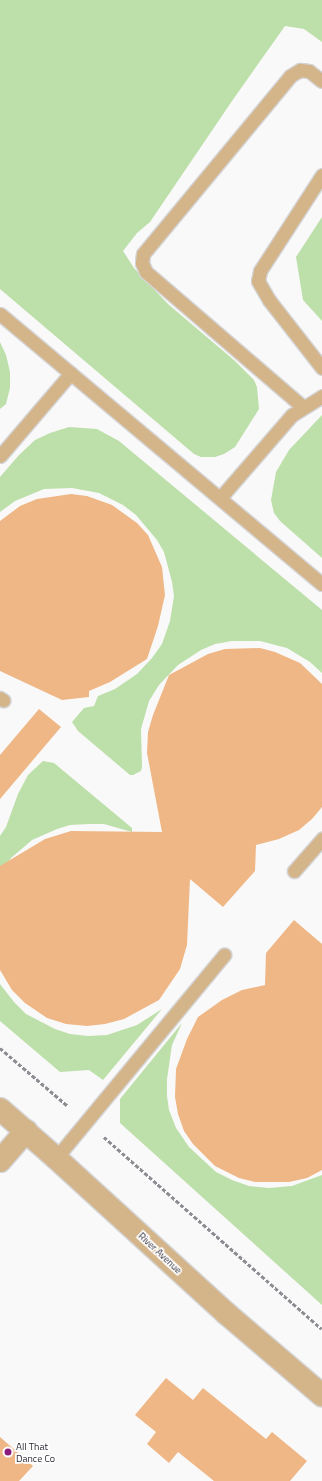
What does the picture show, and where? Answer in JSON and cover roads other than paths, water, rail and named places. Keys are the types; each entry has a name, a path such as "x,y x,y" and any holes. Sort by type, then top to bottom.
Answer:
{"street":[{"name":"River Avenue","path":"0,1109 56,1158 226,1314 322,1395"},
{"path":"0,1161 26,1131"}],"lane":[{"path":"303,407 146,272 142,263 143,254 290,76 300,70 309,70 322,81"},
{"path":"322,175 260,271 258,281 269,300 322,368"},
{"path":"0,314 322,584"},
{"path":"0,456 71,373"},
{"path":"220,498 292,415 322,396"},
{"path":"294,872 322,839"},
{"path":"56,1158 224,955"}],"place":[{"name":"All That Dance Co","path":"8,1452"}]}
